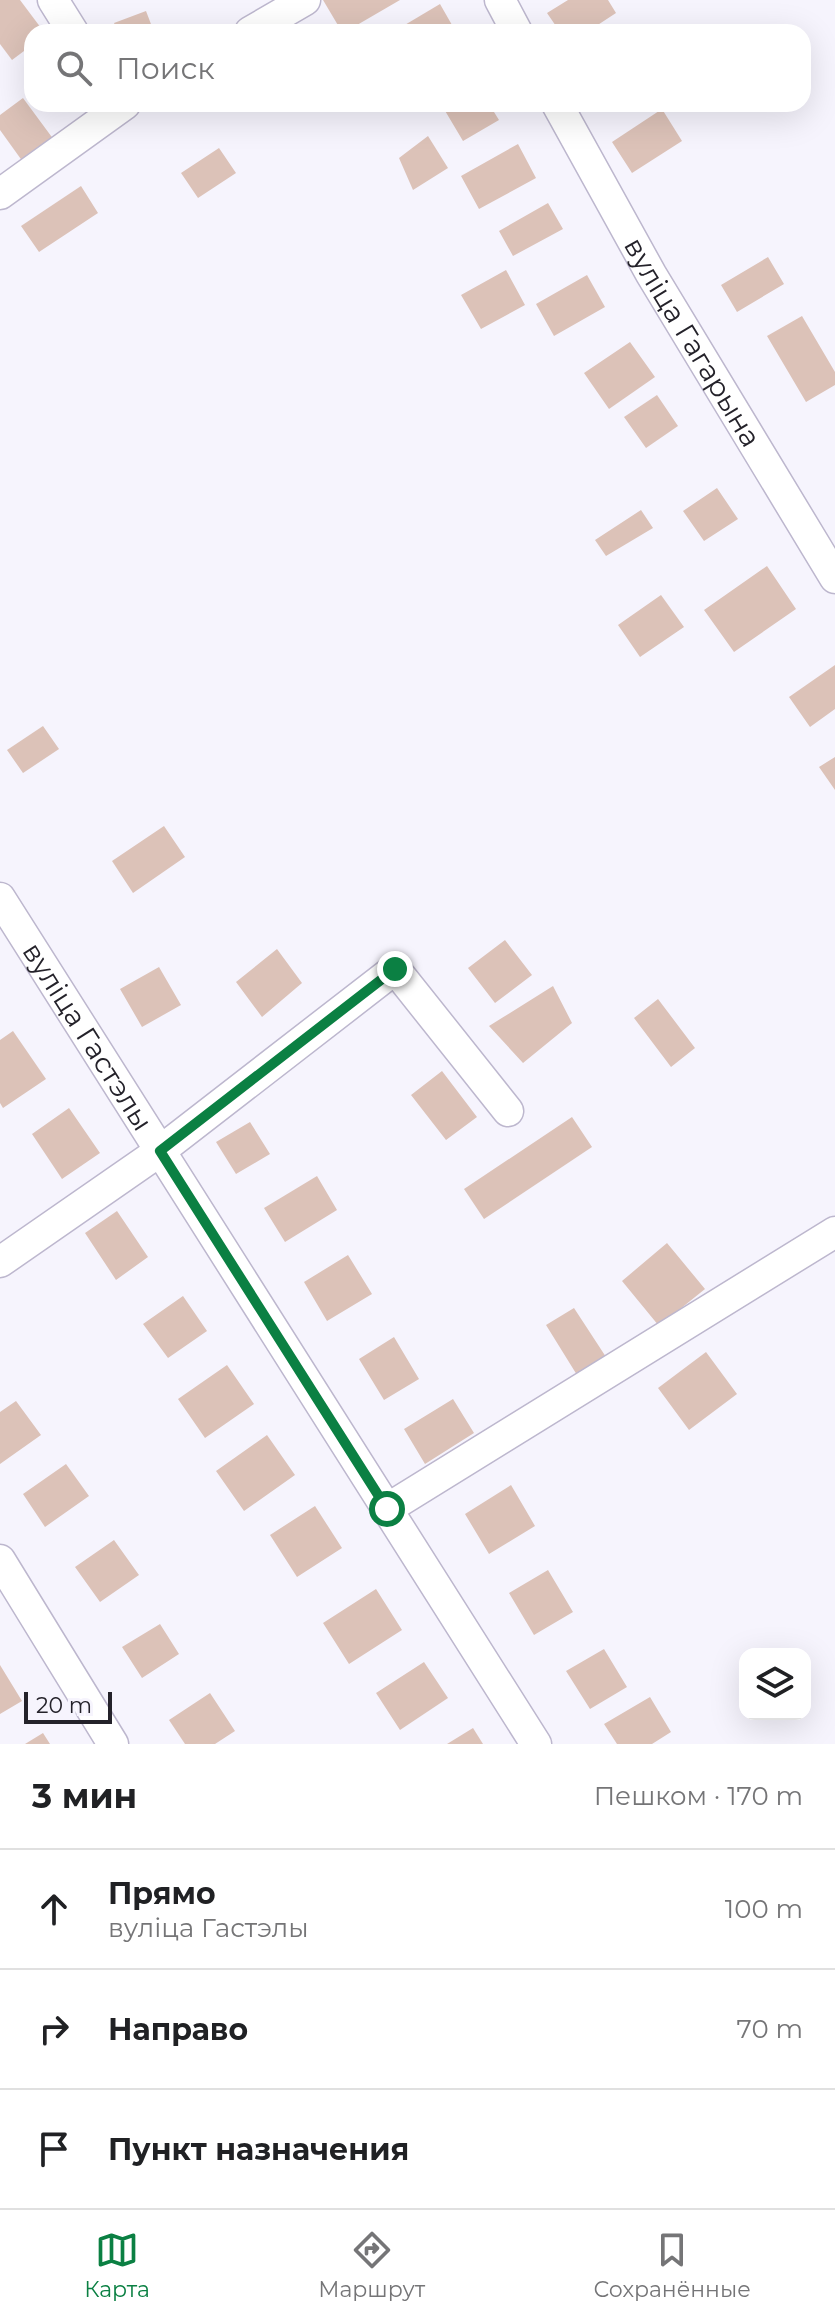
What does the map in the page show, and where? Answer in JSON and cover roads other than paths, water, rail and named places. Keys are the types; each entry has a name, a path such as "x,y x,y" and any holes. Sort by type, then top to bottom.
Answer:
{"street":[{"path":"53,0 68,24"},
{"path":"264,24 305,0"},
{"path":"500,0 513,24"},
{"path":"0,194 111,112"},
{"name":"вуліца Гагарына","path":"561,112 651,274 835,578"},
{"name":"вуліца Гастэлы","path":"0,898 536,1744"},
{"path":"0,1262 160,1151 395,969 508,1111"},
{"path":"387,1509 835,1232"},
{"path":"0,1560 113,1744"}]}
